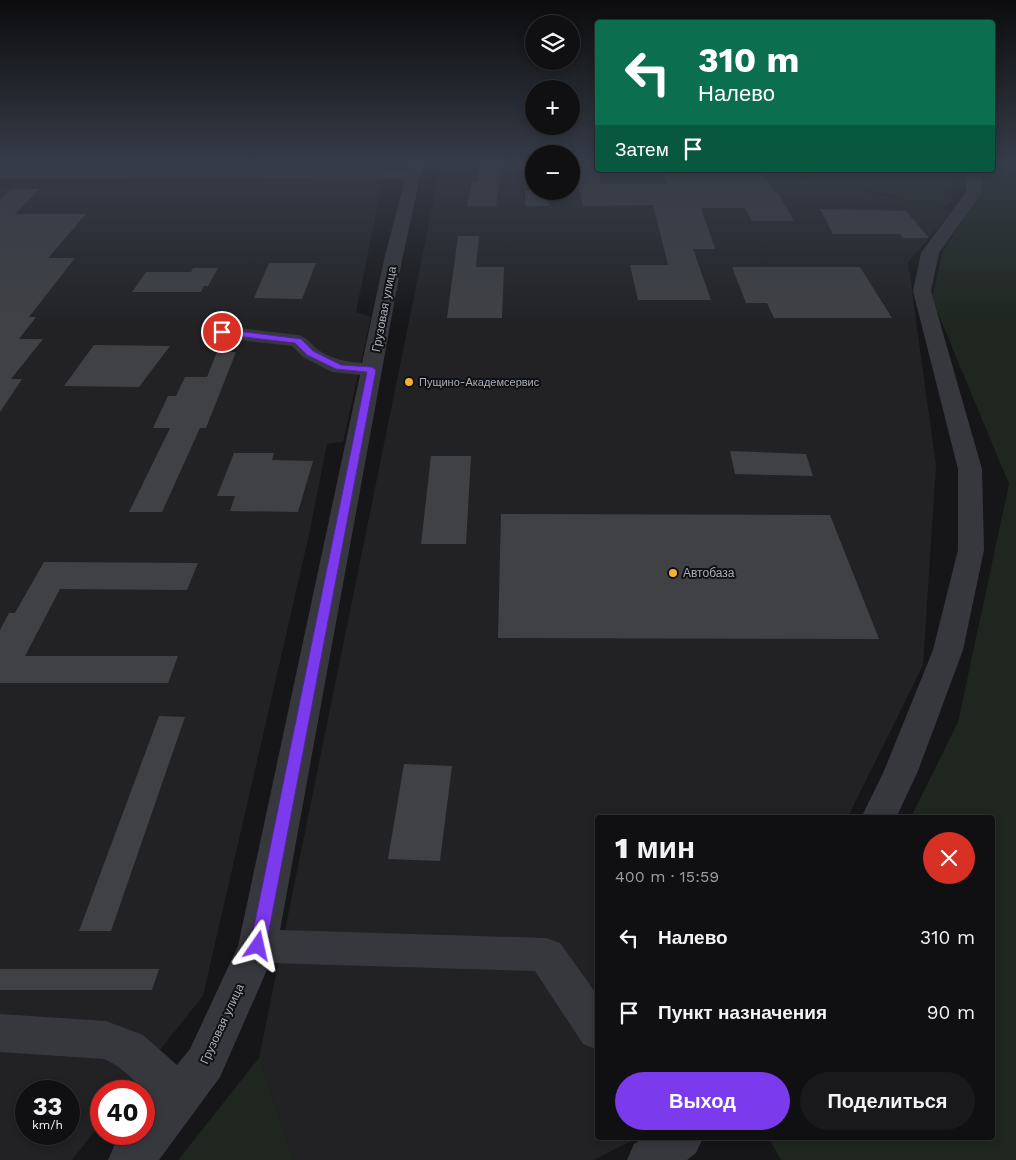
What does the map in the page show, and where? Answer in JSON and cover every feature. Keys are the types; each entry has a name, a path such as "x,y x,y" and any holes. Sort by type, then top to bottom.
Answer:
{"street":[{"name":"Грузовая улица","path":"131,1160 205,1063 258,946 403,218"},
{"path":"879,815 901,771 948,650 971,550 970,469 922,291 930,253 955,218"},
{"path":"222,332 298,341 310,353 339,368 372,370"},
{"path":"258,946 546,955 595,1027"},
{"path":"0,1033 106,1040 128,1049 148,1065 179,1097"}],"shaded area":[{"path":"0,218 375,218 356,312 371,317 343,442 327,444 309,535 203,996 136,1080 90,1080 90,1137 72,1160 0,1160"},
{"path":"430,218 946,218 908,262 936,466 923,665 849,815 595,815 595,1140 633,1140 594,1160 294,1160 259,1058"},
{"path":"964,218 1016,218 1016,1160 781,1160 770,1140 995,1140 995,815 912,815 958,722 1009,484 932,299 942,253"},
{"path":"259,1058 294,1160 178,1160"}],"building":[{"path":"0,218 82,218 48,258 75,258 29,317 36,317 19,339 43,339 11,379 22,379 0,412"},
{"path":"656,218 704,218 715,249 693,249 711,300 638,300 630,265 668,265"},
{"path":"750,218 792,218 794,221 752,221"},
{"path":"825,218 912,218 929,238 903,238 900,234 833,234"},
{"path":"458,236 479,236 476,267 504,267 502,318 447,318"},
{"path":"269,263 316,263 302,299 254,298"},
{"path":"732,267 860,267 892,318 774,318 767,303 746,303"},
{"path":"193,268 218,268 208,286 204,286 201,292 132,292 146,272 191,272"},
{"path":"94,345 170,346 139,387 64,386"},
{"path":"217,352 236,352 206,428 200,428 162,512 129,512 170,428 153,428 168,396 176,396 185,377 207,377"},
{"path":"730,451 806,454 813,476 735,474"},
{"path":"234,453 274,453 272,460 313,461 298,512 230,511 235,496 217,496"},
{"path":"431,456 471,456 466,544 421,544"},
{"path":"501,514 830,515 879,639 498,638"},
{"path":"44,562 198,563 187,590 60,589 25,656 178,656 168,683 0,683 0,630 9,613 15,613"},
{"path":"159,716 185,717 111,931 79,931"},
{"path":"404,764 452,766 440,861 388,859"},
{"path":"0,969 159,969 152,990 0,990"}],"place":[{"name":"Пущино-Академсервис","path":"409,382"},
{"name":"Автобаза","path":"673,573"}],"route":[{"path":"222,332 298,341 310,353 339,368 372,370 258,946"}]}
